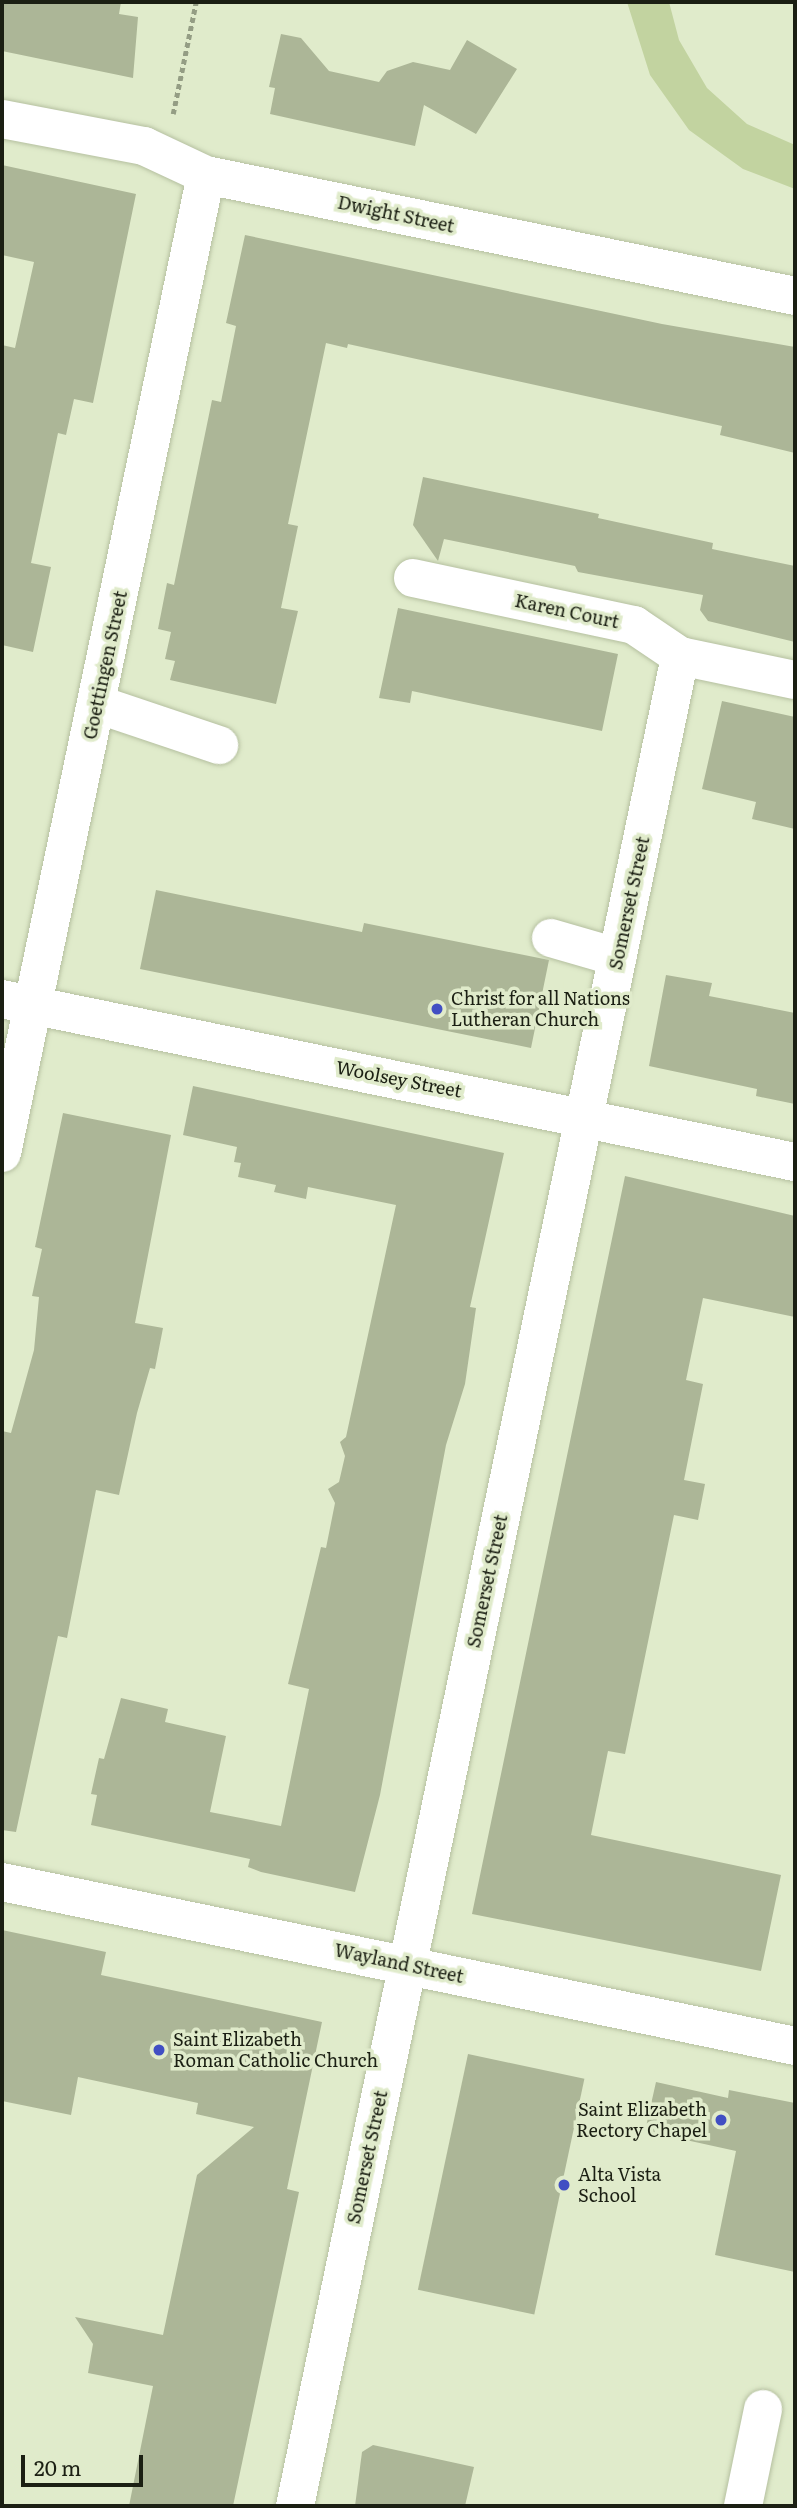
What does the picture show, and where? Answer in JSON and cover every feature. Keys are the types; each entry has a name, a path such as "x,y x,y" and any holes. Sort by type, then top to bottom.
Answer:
{"street":[{"name":"Dwight Street","path":"2,119 144,146 206,175 795,296"},
{"name":"Goettingen Street","path":"2,1153 17,1002 97,704 206,175"},
{"name":"Karen Court","path":"414,578 634,625 680,656 795,680"},
{"name":"Somerset Street","path":"295,2506 680,656"},
{"path":"97,704 219,745"},
{"path":"551,938 617,957"},
{"name":"Woolsey Street","path":"17,1002 795,1162"},
{"name":"Wayland Street","path":"2,1882 795,2046"},
{"path":"743,2506 763,2409"}],"path":[{"path":"165,155 196,2"}],"green space":[{"path":"627,2 669,2 679,40 707,88 747,124 795,145 795,189 743,169 689,130 650,75"}],"building":[{"path":"2,2 121,2 119,14 138,17 133,78 2,51"},
{"path":"281,34 301,38 329,71 379,82 387,71 413,62 450,70 467,40 517,69 476,134 424,105 415,146 270,114 275,88 269,87"},
{"path":"2,165 136,194 93,403 74,399 66,435 58,433 31,563 51,567 33,652 2,645 2,345 15,348 34,262 2,255"},
{"path":"245,235 662,324 795,347 795,453 720,435 722,426 348,344 347,348 326,343 288,524 298,526 281,608 298,611 276,704 170,680 175,661 165,659 171,632 158,629 167,583 174,585 212,400 221,402 236,326 226,323"},
{"path":"423,477 599,514 598,518 713,543 712,549 795,566 795,642 708,621 700,610 703,595 578,572 575,566 444,539 438,561 413,525"},
{"path":"398,608 618,654 602,731 412,691 410,703 379,698"},
{"path":"722,701 795,717 795,829 752,819 756,802 702,789"},
{"name":"Christ for all Nations Lutheran Church","path":"156,890 362,932 364,923 549,960 531,1048 140,969"},
{"path":"666,975 712,983 709,996 795,1013 795,1104 756,1096 757,1089 649,1066"},
{"path":"193,1086 504,1153 470,1307 476,1308 465,1384 446,1445 380,1795 355,1892 261,1872 248,1867 250,1859 91,1825 97,1795 91,1794 99,1758 104,1759 121,1698 168,1709 165,1722 226,1736 210,1812 281,1826 309,1689 288,1684 321,1547 326,1548 335,1503 328,1489 339,1482 345,1456 340,1442 346,1437 396,1205 308,1187 306,1199 274,1192 276,1185 238,1177 241,1163 234,1162 237,1147 183,1135"},
{"path":"63,1113 171,1135 135,1323 163,1328 155,1369 150,1368 137,1413 119,1495 96,1490 67,1638 58,1636 16,1832 2,1830 2,1431 11,1433 34,1350 39,1297 32,1296 42,1249 35,1247"},
{"path":"625,1176 795,1216 795,1317 703,1298 686,1380 703,1384 684,1480 705,1484 698,1520 674,1515 625,1754 608,1751 591,1835 781,1875 761,1971 472,1914"},
{"path":"2,1930 106,1952 101,1975 322,2022 287,2189 299,2192 233,2506 129,2506 153,2386 88,2373 93,2344 75,2317 163,2335 197,2175 254,2127 196,2114 198,2103 78,2077 71,2115 2,2101"},
{"path":"468,2054 584,2079 534,2314 418,2290"},
{"path":"656,2082 728,2098 729,2090 795,2103 795,2272 715,2255 736,2151 645,2131"},
{"path":"373,2445 474,2467 465,2506 355,2506 362,2452"}],"place":[{"name":"Christ for all Nations Lutheran Church","path":"437,1009"},
{"name":"Saint Elizabeth Roman Catholic Church","path":"159,2050"},
{"name":"Saint Elizabeth Rectory Chapel","path":"721,2120"},
{"name":"Alta Vista School","path":"564,2185"}]}
